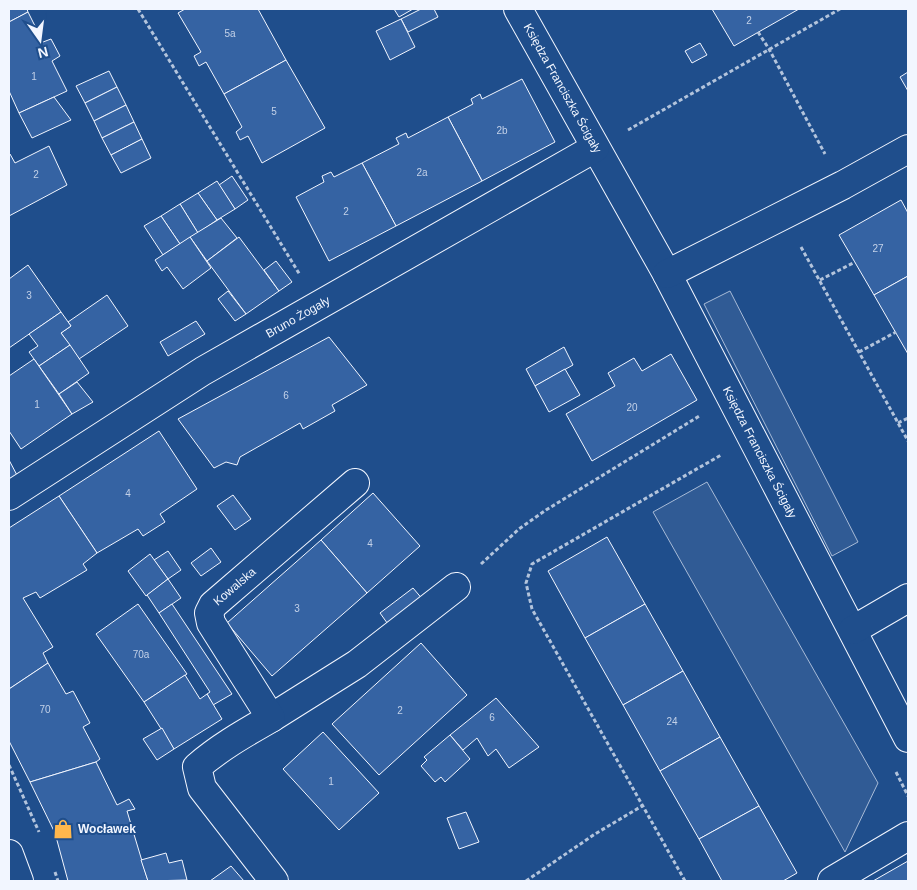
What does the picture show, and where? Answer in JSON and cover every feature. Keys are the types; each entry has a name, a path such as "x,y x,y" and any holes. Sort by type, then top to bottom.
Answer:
{"street":[{"name":"Księdza Franciszka Ścigały","path":"527,12 595,148 666,274 908,738"},
{"name":"Bruno Żogały","path":"9,496 203,371 595,148"},
{"path":"666,274 843,185 908,149"},
{"name":"Kowalska","path":"271,718 211,623 209,613 213,605 355,483"},
{"path":"274,881 202,788 198,767 227,744 357,664 456,587"},
{"path":"852,630 908,598"},
{"path":"832,881 908,836"},
{"path":"9,854 19,881"}],"path":[{"path":"138,9 319,305"},
{"path":"626,131 840,9"},
{"path":"758,32 843,185"},
{"path":"798,243 908,441"},
{"path":"820,280 855,262"},
{"path":"859,352 896,332"},
{"path":"456,587 519,529 546,510 708,411"},
{"path":"898,423 908,418"},
{"path":"685,881 532,609 526,583 532,564 729,450"},
{"path":"9,765 40,835"},
{"path":"526,881 595,834 642,806"},
{"path":"54,868 58,881"}],"shaded area":[{"path":"730,291 858,542 832,556 704,304"},
{"path":"707,482 878,783 845,852 653,512"}],"building":[{"path":"9,9 27,9 28,12 9,22"},
{"path":"185,9 258,9 286,60 224,94 206,62 199,66 194,56 201,52 178,13"},
{"path":"394,9 413,9 399,17"},
{"path":"421,9 434,9 438,17 408,32 401,19"},
{"path":"712,9 799,9 734,46"},
{"path":"28,12 43,42 51,39 60,56 52,61 67,91 19,113 9,91 9,22"},
{"path":"401,19 415,47 390,60 376,31"},
{"path":"700,43 707,55 692,63 685,51"},
{"path":"286,60 325,128 262,163 248,136 240,140 236,132 242,127 224,94"},
{"path":"109,71 117,87 85,103 76,86"},
{"path":"908,72 908,91 900,77"},
{"path":"522,79 555,142 482,181 448,117 473,104 471,99 480,94 482,99"},
{"path":"117,87 126,105 94,121 85,103"},
{"path":"54,97 71,120 32,138 19,113"},
{"path":"126,105 134,122 102,138 94,121"},
{"path":"448,117 482,181 396,226 362,163 399,144 396,138 406,133 408,138"},
{"path":"134,122 142,139 111,155 102,138"},
{"path":"142,139 151,158 121,173 111,155"},
{"path":"49,146 67,185 9,216 9,155 15,163"},
{"path":"362,163 396,226 329,261 296,197 324,182 322,176 331,172 334,177"},
{"path":"232,176 248,200 235,209 219,185"},
{"path":"217,181 235,209 217,220 198,193"},
{"path":"198,193 217,220 198,233 180,204"},
{"path":"901,200 908,213 908,276 874,295 839,235"},
{"path":"180,204 198,233 180,244 161,216"},
{"path":"161,216 180,244 163,255 144,226"},
{"path":"221,218 237,238 207,261 190,237"},
{"path":"190,237 211,268 183,289 167,267 162,271 155,260"},
{"path":"239,237 279,291 246,314 207,261"},
{"path":"276,261 292,282 279,291 264,270"},
{"path":"28,265 61,312 9,348 9,279"},
{"path":"908,276 908,354 874,295"},
{"path":"228,291 246,314 235,321 218,299"},
{"path":"107,295 128,326 79,359 61,333 71,326 68,322"},
{"path":"61,312 71,326 61,333 70,345 39,366 29,352 38,346 29,334"},
{"path":"196,321 205,334 168,356 160,342"},
{"path":"329,337 367,385 332,405 335,411 303,429 300,423 240,457 237,465 226,462 214,468 178,419"},
{"path":"70,345 89,373 59,394 39,366"},
{"path":"564,347 573,365 535,386 526,369"},
{"path":"671,354 697,400 592,461 566,414 615,386 608,373 634,358 642,371"},
{"path":"34,359 72,414 21,449 9,431 9,376"},
{"path":"565,369 580,395 549,412 535,386"},
{"path":"77,382 93,402 72,414 59,394"},
{"path":"159,431 197,489 160,514 165,522 143,536 138,529 97,553 59,496"},
{"path":"9,460 18,477 9,483"},
{"path":"373,493 420,546 367,593 321,540"},
{"path":"233,495 251,519 235,530 217,506"},
{"path":"59,496 97,553 83,564 87,570 40,598 36,592 23,598 53,647 43,653 48,663 9,689 9,528"},
{"path":"607,537 645,604 585,638 548,571"},
{"path":"321,540 367,593 272,676 227,623"},
{"path":"211,548 221,562 201,576 191,563"},
{"path":"168,551 181,570 168,579 154,560"},
{"path":"150,554 168,579 146,596 128,571"},
{"path":"168,579 181,598 159,613 147,595"},
{"path":"413,588 424,601 390,627 380,613"},
{"path":"138,604 187,674 144,702 96,634"},
{"path":"172,604 232,694 213,705 207,694 210,692 159,613"},
{"path":"645,604 683,671 623,705 585,638"},
{"path":"421,643 467,695 379,775 332,724"},
{"path":"48,663 66,694 73,691 90,723 83,727 100,759 96,762 30,782 9,741 9,689"},
{"path":"683,671 720,737 660,771 623,705"},
{"path":"185,675 200,699 207,694 222,719 174,749 144,702"},
{"path":"496,698 539,747 509,768 496,749 488,756 477,738 463,750 450,735"},
{"path":"162,728 174,749 157,760 143,739"},
{"path":"323,732 379,793 339,830 283,769"},
{"path":"450,735 470,759 445,782 441,777 435,782 421,766 427,760 424,757"},
{"path":"720,737 759,806 699,839 660,771"},
{"path":"96,762 117,805 129,799 135,809 127,811 148,881 68,881 55,833 30,782"},
{"path":"759,806 797,873 783,881 722,881 699,839"},
{"path":"466,812 479,842 459,849 447,818"},
{"path":"166,853 169,863 182,860 187,880 148,881 141,860"},
{"path":"908,861 908,881 873,881"},
{"path":"231,866 244,881 210,881"}],"place":[{"name":"Wocławek","path":"63,829"}]}
